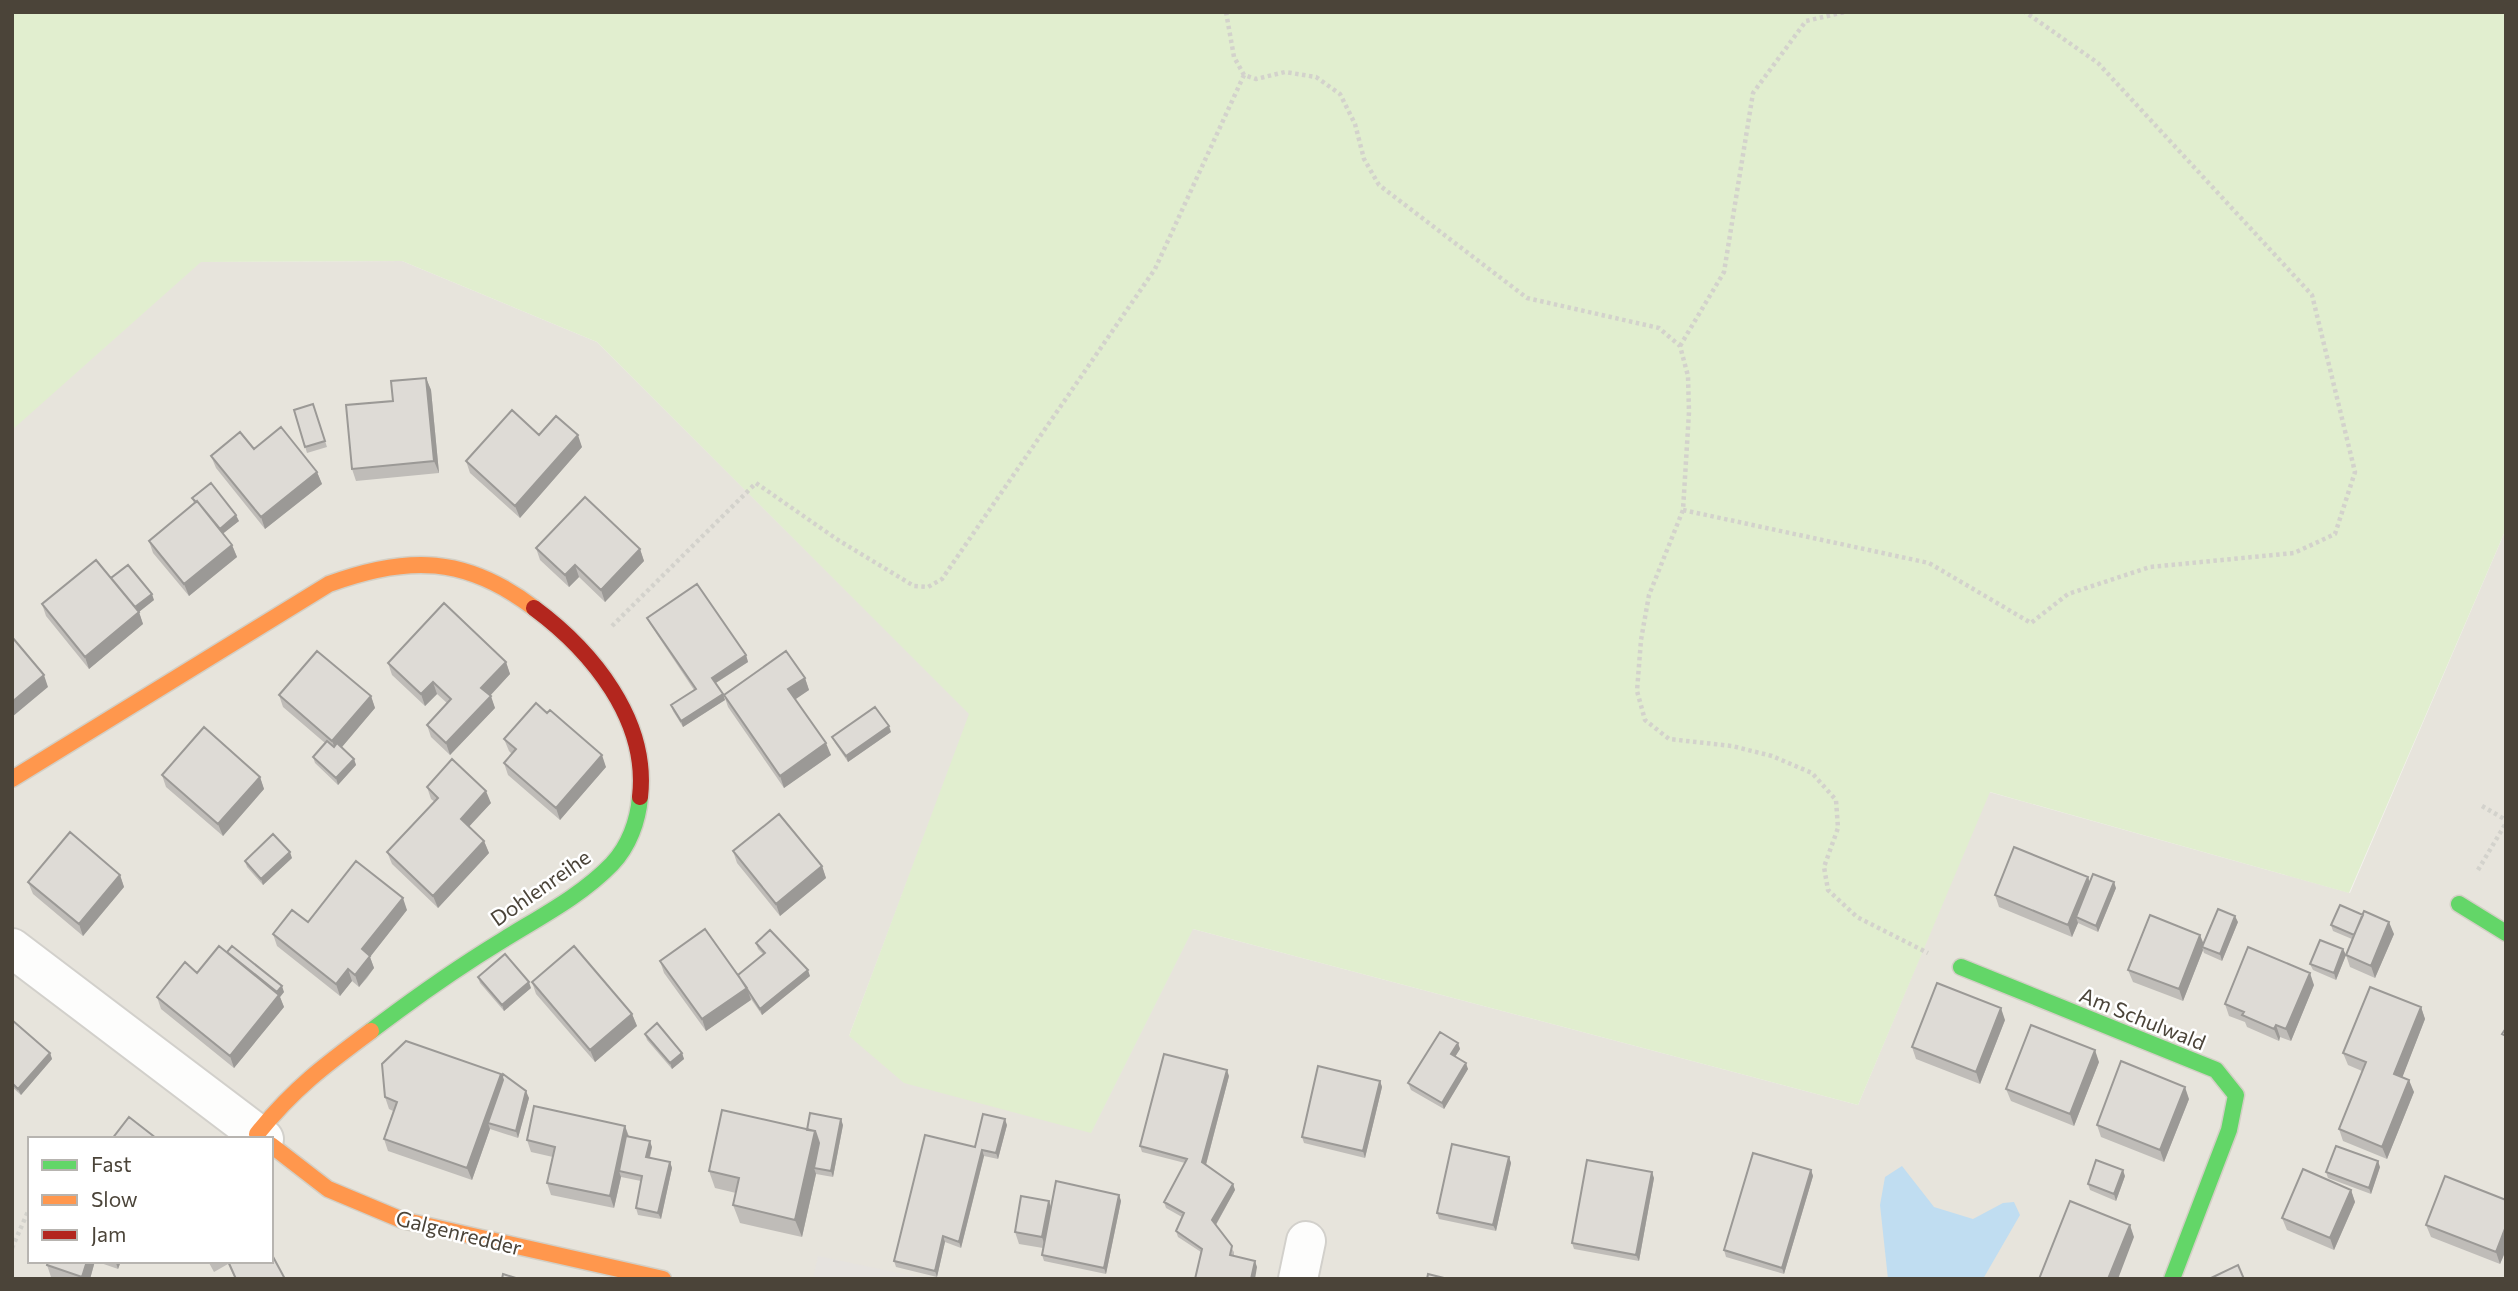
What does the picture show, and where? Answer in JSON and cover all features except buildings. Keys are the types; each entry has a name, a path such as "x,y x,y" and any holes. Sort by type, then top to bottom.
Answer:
{"street":[{"name":"Dohlenreihe","path":"12,779 329,584 359,572 390,565 433,566 475,572 508,589 539,610 584,653 609,683 628,718 638,752 642,789 635,822 622,851 597,876 570,897 484,952 336,1056 287,1098 265,1137"},
{"path":"2459,904 2506,933"},
{"name":"Galgenredder","path":"12,948 261,1137"},
{"name":"Am Schulwald","path":"1961,967 2216,1070 2236,1095 2229,1130 2172,1279"},
{"name":"Galgenredder","path":"273,1146 328,1189 402,1220 663,1279"},
{"path":"1298,1279 1306,1241"}],"path":[{"path":"1226,12 1234,57 1244,75 1256,79 1285,72 1317,77 1340,94 1355,124 1364,159 1379,185 1527,298 1659,328 1680,346 1688,376 1689,400 1683,510 1649,595 1641,640 1637,691 1645,720 1669,739 1732,746 1772,756 1812,773 1836,800 1838,828 1824,867 1828,890 1857,917 1961,967"},
{"path":"1680,346 1724,272 1753,93 1806,20 1845,12"},
{"path":"1683,510 1929,564 2031,623 2068,594 2150,566 2294,553 2335,534 2355,472 2312,295 2098,62 2025,12"},
{"path":"584,653 756,483 838,540 914,586 928,587 942,579 1155,270 1244,75"},
{"path":"2459,904 2506,822 2482,806"},
{"path":"12,1248 28,1212"}],"shaded area":[{"path":"402,261 597,342 970,714 849,1036 1193,929 1858,1105 1989,792 2350,893 2506,529 2506,1279 12,1279 12,323 64,383 200,262"},
{"path":"818,1256 927,1279 813,1279"}],"green space":[{"path":"12,12 2506,12 2506,529 2349,893 1990,792 1858,1105 1193,929 1091,1133 904,1083 849,1036 969,714 597,342 402,261 201,262 12,430"}],"water":[{"path":"1902,1166 1934,1207 1973,1219 2003,1203 2014,1202 2020,1215 1983,1279 1888,1279 1880,1205 1885,1177"}],"traffic: fast":[{"path":"371,1031 452,973 560,905 600,876 618,857 628,841 635,824 640,797"},
{"path":"2459,904 2506,933"},
{"path":"1961,967 2216,1070 2236,1095 2229,1130 2172,1279"}],"traffic: slow":[{"path":"12,779 329,584 385,568 436,566 484,578 534,608"},
{"path":"257,1134 310,1078 371,1031"},
{"path":"273,1147 328,1189 402,1220 663,1279"}],"traffic: jam":[{"path":"534,608 576,645 612,690 626,715 635,741 640,769 640,797"}]}
